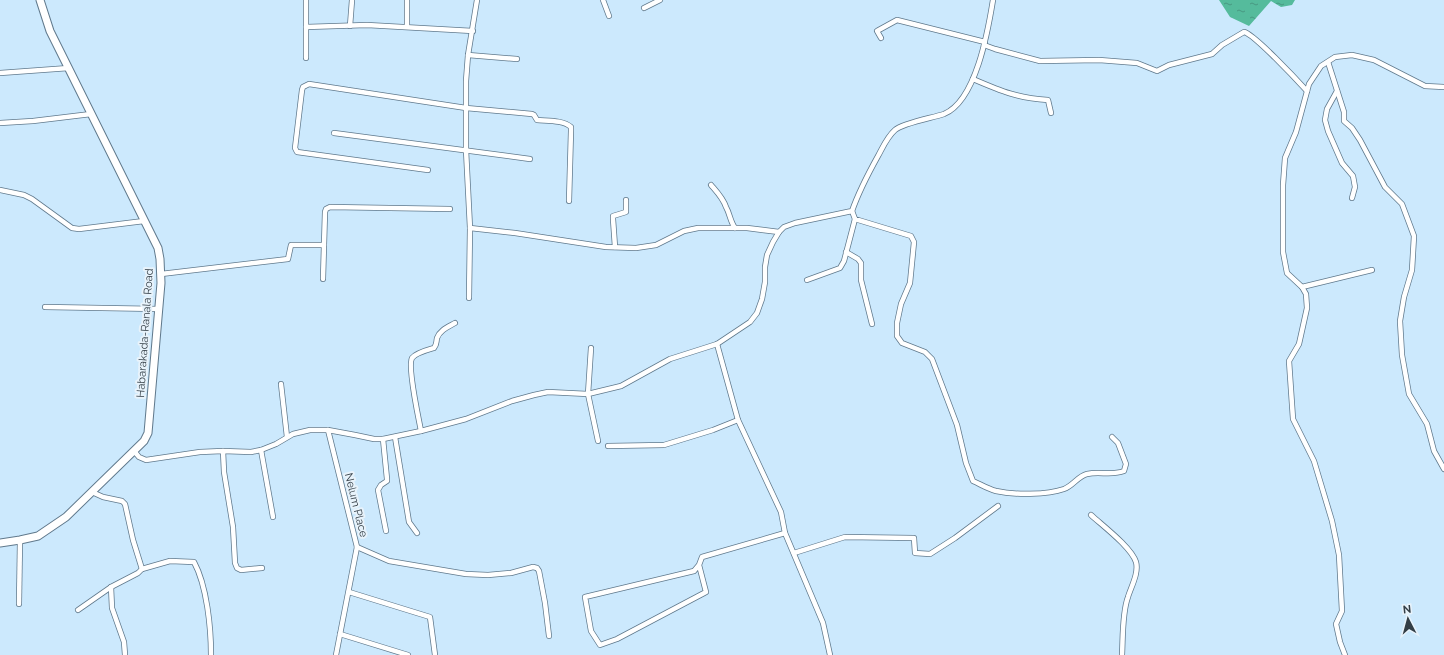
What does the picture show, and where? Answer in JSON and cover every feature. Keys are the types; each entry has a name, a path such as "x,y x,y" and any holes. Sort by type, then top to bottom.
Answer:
{"main road":[{"name":"Habarakada-Ranala Road","path":"0,543 38,536 66,517 144,441 148,433 159,310 161,274 158,248 50,31 40,0"}],"street":[{"path":"306,0 306,58"},
{"path":"350,26 352,0"},
{"path":"407,0 407,26"},
{"path":"469,298 470,228 466,150 466,108 468,55 477,0"},
{"path":"603,0 609,16"},
{"path":"644,8 660,0"},
{"path":"806,280 840,268 844,261 855,219 852,211 864,182 886,141 895,130 945,113 956,106 973,79 984,43 993,0"},
{"path":"881,38 877,31 897,20 984,43 995,49 1040,61 1099,60 1137,63 1156,71 1169,65 1212,54 1222,45 1244,32 1260,44 1307,91"},
{"path":"306,27 407,26 473,31"},
{"path":"468,55 517,59"},
{"path":"1345,655 1336,624 1342,611 1339,555 1332,521 1314,461 1293,419 1289,361 1299,344 1305,324 1307,308 1306,294 1302,287 1287,273 1284,252 1283,185 1285,158 1296,132 1309,84 1320,66 1335,57 1352,55 1374,60 1425,86 1444,87"},
{"path":"1328,62 1344,112 1344,121 1352,128 1360,140 1385,187 1402,204 1414,236 1412,270 1404,297 1400,321 1402,355 1409,394 1427,424 1434,451 1444,469"},
{"path":"0,73 68,68"},
{"path":"973,79 1006,93 1028,98 1048,100 1051,112"},
{"path":"428,170 297,152 295,148 303,87 309,84 466,108 532,114 537,120 563,123 571,127 569,201"},
{"path":"1337,91 1327,109 1325,120 1328,131 1342,163 1353,176 1355,187 1352,198"},
{"path":"0,123 33,121 92,114"},
{"path":"334,132 530,158"},
{"path":"711,185 721,196 731,222 735,228"},
{"path":"0,190 28,197 72,228 79,229 144,221"},
{"path":"615,247 613,216 626,212 626,200"},
{"path":"323,279 326,209 330,207 450,209"},
{"path":"134,451 139,457 146,460 200,452 251,452 276,444 293,434 310,430 328,430 374,439 384,439 466,419 512,401 534,395 548,392 588,394 621,386 670,359 717,344 750,322 758,313 762,299 767,255 779,232 784,227 795,223 852,211"},
{"path":"855,219 911,236 914,242 910,283 901,304 897,323 897,336 902,343 925,352 932,359 957,425 966,463 973,481 996,491 1028,494 1057,491 1067,488 1078,478 1087,474 1116,474 1124,471 1126,464 1118,443 1112,437"},
{"path":"470,228 615,247 644,247 656,245 684,231 698,228 763,229 779,232"},
{"path":"161,274 288,259 291,245 324,245"},
{"path":"846,252 858,259 861,263 861,280 872,324"},
{"path":"1302,287 1372,270"},
{"path":"45,307 159,310"},
{"path":"421,431 413,389 410,361 413,357 434,348 440,332 455,323"},
{"path":"717,344 738,420 781,512 785,533 823,623 830,655"},
{"path":"591,348 588,394 598,441"},
{"path":"281,384 287,437"},
{"path":"608,446 664,445 713,430 738,420"},
{"name":"Nelum Place","path":"328,430 357,547 336,655"},
{"path":"395,437 409,522 417,533"},
{"path":"384,439 388,479 378,490 386,531"},
{"path":"261,450 273,518"},
{"path":"222,451 233,527 235,562 237,568 242,570 262,568"},
{"path":"92,492 103,497 122,501 125,504 133,540 142,569"},
{"path":"794,553 845,537 914,538 915,553 930,554 955,538 998,506"},
{"path":"1092,515 1126,547 1136,562 1134,582 1127,598 1123,626 1122,655"},
{"path":"699,565 706,592 617,639 600,645 591,631 585,597 694,571 699,565 702,557 785,533"},
{"path":"19,604 20,540"},
{"path":"357,547 389,561 466,574 488,575 511,573 537,568 539,571 545,603 549,636"},
{"path":"78,610 111,587 138,573 142,569 170,560 194,562 199,572 211,629 211,655"},
{"path":"111,587 112,608 124,642 125,655"},
{"path":"349,592 430,617 435,655"},
{"path":"340,634 408,655"}],"water":[{"path":"1219,0 1295,0 1292,5 1281,7 1271,1 1249,26 1230,17"}]}
